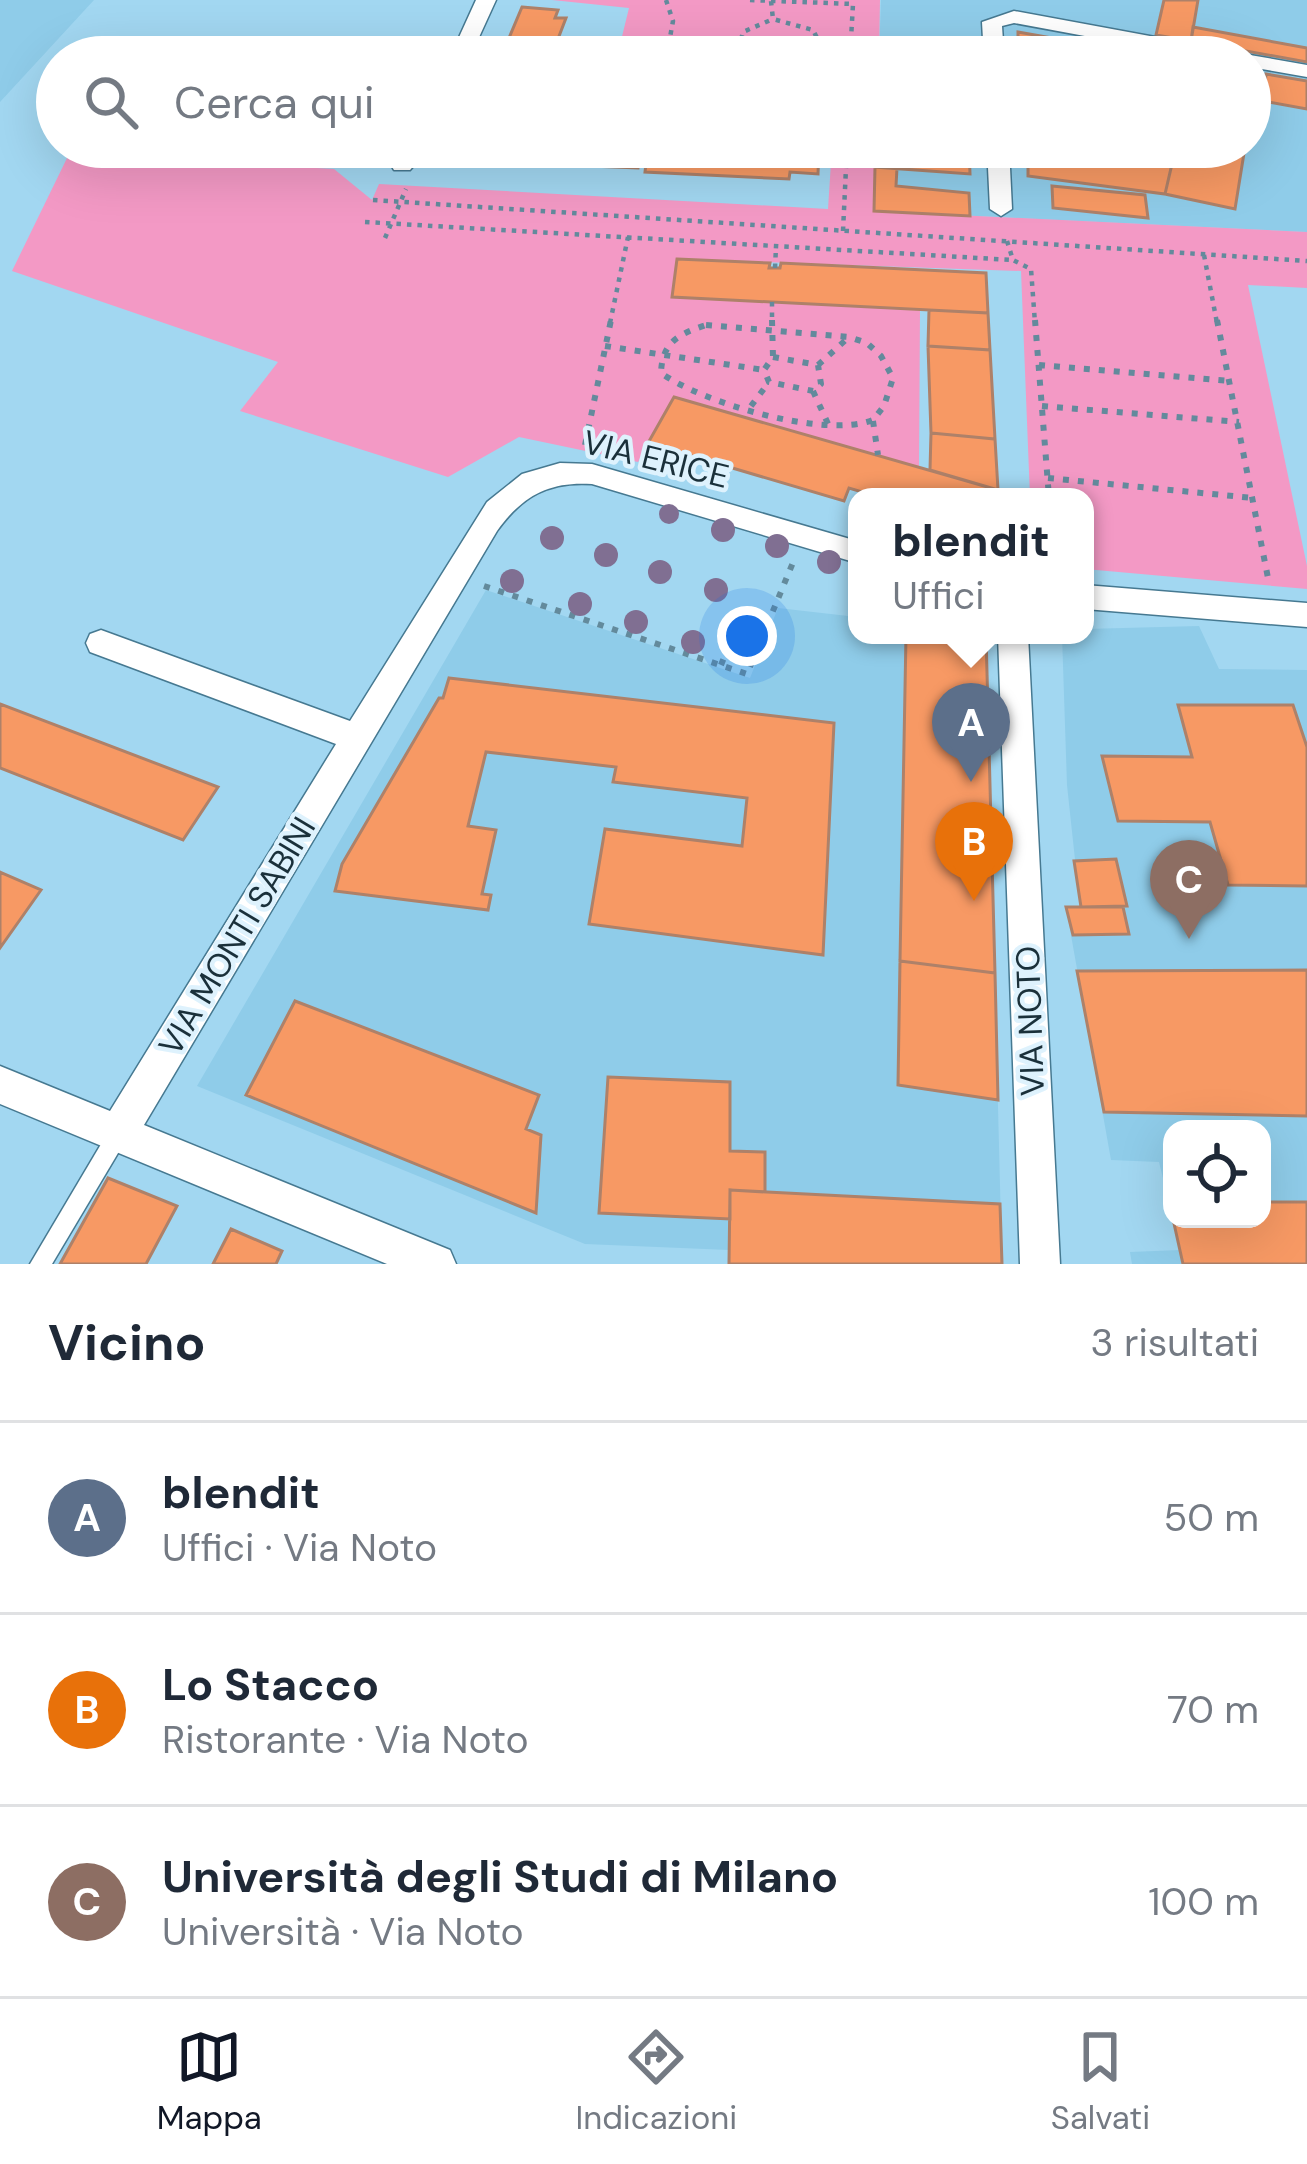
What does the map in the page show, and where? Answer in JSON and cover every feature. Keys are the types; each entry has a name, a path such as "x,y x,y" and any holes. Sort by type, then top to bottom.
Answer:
{"street":[{"path":"470,36 486,0"},
{"path":"993,36 992,22 1014,17 1117,36"},
{"path":"1271,65 1307,71"},
{"path":"999,168 1001,209"},
{"name":"VIA ERICE","path":"357,738 494,512 515,490 538,478 566,472 592,474 848,549"},
{"path":"1094,598 1307,616"},
{"path":"100,643 357,738"},
{"name":"VIA NOTO","path":"1013,644 1040,1264"},
{"name":"VIA MONTI SABINI","path":"118,1133 357,738"},
{"path":"0,1085 436,1264"}],"lane":[{"path":"40,1264 118,1133"}],"path":[{"path":"666,0 673,21 670,36"},
{"path":"750,0 853,4 851,36"},
{"path":"771,1 773,19"},
{"path":"742,36 773,19 813,30 816,36"},
{"path":"843,231 846,168"},
{"path":"385,238 406,189"},
{"path":"373,200 1307,262"},
{"path":"365,222 1013,260 1031,269 1048,488"},
{"path":"585,445 628,237"},
{"path":"1007,242 1013,260"},
{"path":"775,268 776,246"},
{"path":"1204,255 1269,583"},
{"path":"764,370 773,357 772,302"},
{"path":"706,325 769,330 850,337 867,343 893,378 884,409 859,428 830,428 679,386 661,374 661,354 672,337 706,325"},
{"path":"818,365 850,337"},
{"path":"605,346 764,370"},
{"path":"773,357 818,365"},
{"path":"769,382 813,391 821,385 818,365"},
{"path":"1039,365 1229,381"},
{"path":"764,370 769,382"},
{"path":"751,406 769,382"},
{"path":"813,391 830,428"},
{"path":"1042,406 1239,422"},
{"path":"873,421 878,455"},
{"path":"1047,478 1253,497"},
{"path":"484,586 747,674 794,560"},
{"path":"721,665 730,641 757,650"}],"shaded area":[{"path":"0,0 94,0 61,36 36,36 36,63 0,102"},
{"path":"552,0 880,0 879,36 622,36 629,8"},
{"path":"881,0 1307,0 1307,232 874,211 875,168 1271,168 1271,36 880,36"},
{"path":"62,168 334,169 372,200 379,184 828,209 831,168 876,168 875,211 1307,232 1307,288 1248,285 1307,566 1307,589 1094,570 1094,488 1030,488 1021,271 677,259 673,297 920,309 919,467 675,398 638,462 519,437 448,477 240,411 278,362 12,271"},
{"path":"486,590 750,678 778,608 848,616 848,644 986,644 1002,1264 729,1264 729,1250 585,1244 197,1086"},
{"path":"1199,626 1219,669 1307,670 1307,1264 1132,1264 1130,1252 1180,1250 1175,1228 1271,1228 1271,1120 1163,1120 1163,1178 1159,1162 1111,1160 1066,907 1080,906 1067,785 1062,644 1094,644 1094,629"}],"building":[{"path":"1164,0 1198,0 1192,36 1156,35"},
{"path":"522,7 558,10 555,18 566,18 559,36 510,36"},
{"path":"1193,27 1242,36 1192,36"},
{"path":"1271,41 1307,48 1307,62 1271,55"},
{"path":"1271,75 1307,81 1307,109 1271,102"},
{"path":"645,168 818,168 818,174 790,172 789,179 645,172"},
{"path":"875,168 897,168 896,186 969,193 970,216 874,211"},
{"path":"889,168 970,168 970,174"},
{"path":"1028,168 1171,168 1165,194 1028,176"},
{"path":"1171,168 1242,168 1235,209 1165,194"},
{"path":"1052,186 1145,195 1148,218 1053,208"},
{"path":"677,259 770,263 769,268 780,268 781,263 986,273 988,313 672,297"},
{"path":"929,310 988,313 990,350 928,346"},
{"path":"928,346 990,350 995,439 931,433"},
{"path":"674,397 991,488 848,488 844,501 648,443"},
{"path":"931,433 995,439 998,488 930,470"},
{"path":"906,644 986,644 995,973 900,961"},
{"path":"449,678 834,723 823,955 589,924 605,829 742,846 747,798 613,782 616,767 486,752 468,826 496,830 482,894 491,895 488,910 335,891 342,864 443,698"},
{"path":"0,704 218,787 183,840 0,768"},
{"path":"1178,705 1293,705 1307,747 1307,886 1228,885 1210,822 1118,821 1102,756 1192,757"},
{"path":"1116,859 1127,906 1081,907 1074,861"},
{"path":"0,872 41,890 0,948"},
{"path":"1066,907 1123,907 1129,934 1073,935"},
{"path":"900,961 995,973 998,1100 898,1085"},
{"path":"1307,970 1307,1116 1104,1112 1077,971"},
{"path":"295,1001 539,1095 526,1129 541,1135 536,1213 246,1095"},
{"path":"608,1077 730,1082 730,1151 765,1152 765,1192 730,1190 730,1219 599,1213"},
{"path":"108,1178 177,1206 146,1264 60,1264"},
{"path":"730,1190 1000,1204 1002,1264 729,1264"},
{"path":"1271,1202 1307,1202 1307,1264 1183,1264 1175,1228 1271,1228"},
{"path":"231,1229 282,1251 276,1264 213,1264"}],"place":[{"name":"blendit","path":"971,782"},
{"name":"Lo Stacco","path":"974,901"},
{"name":"Università degli Studi di Milano","path":"1189,939"}]}
